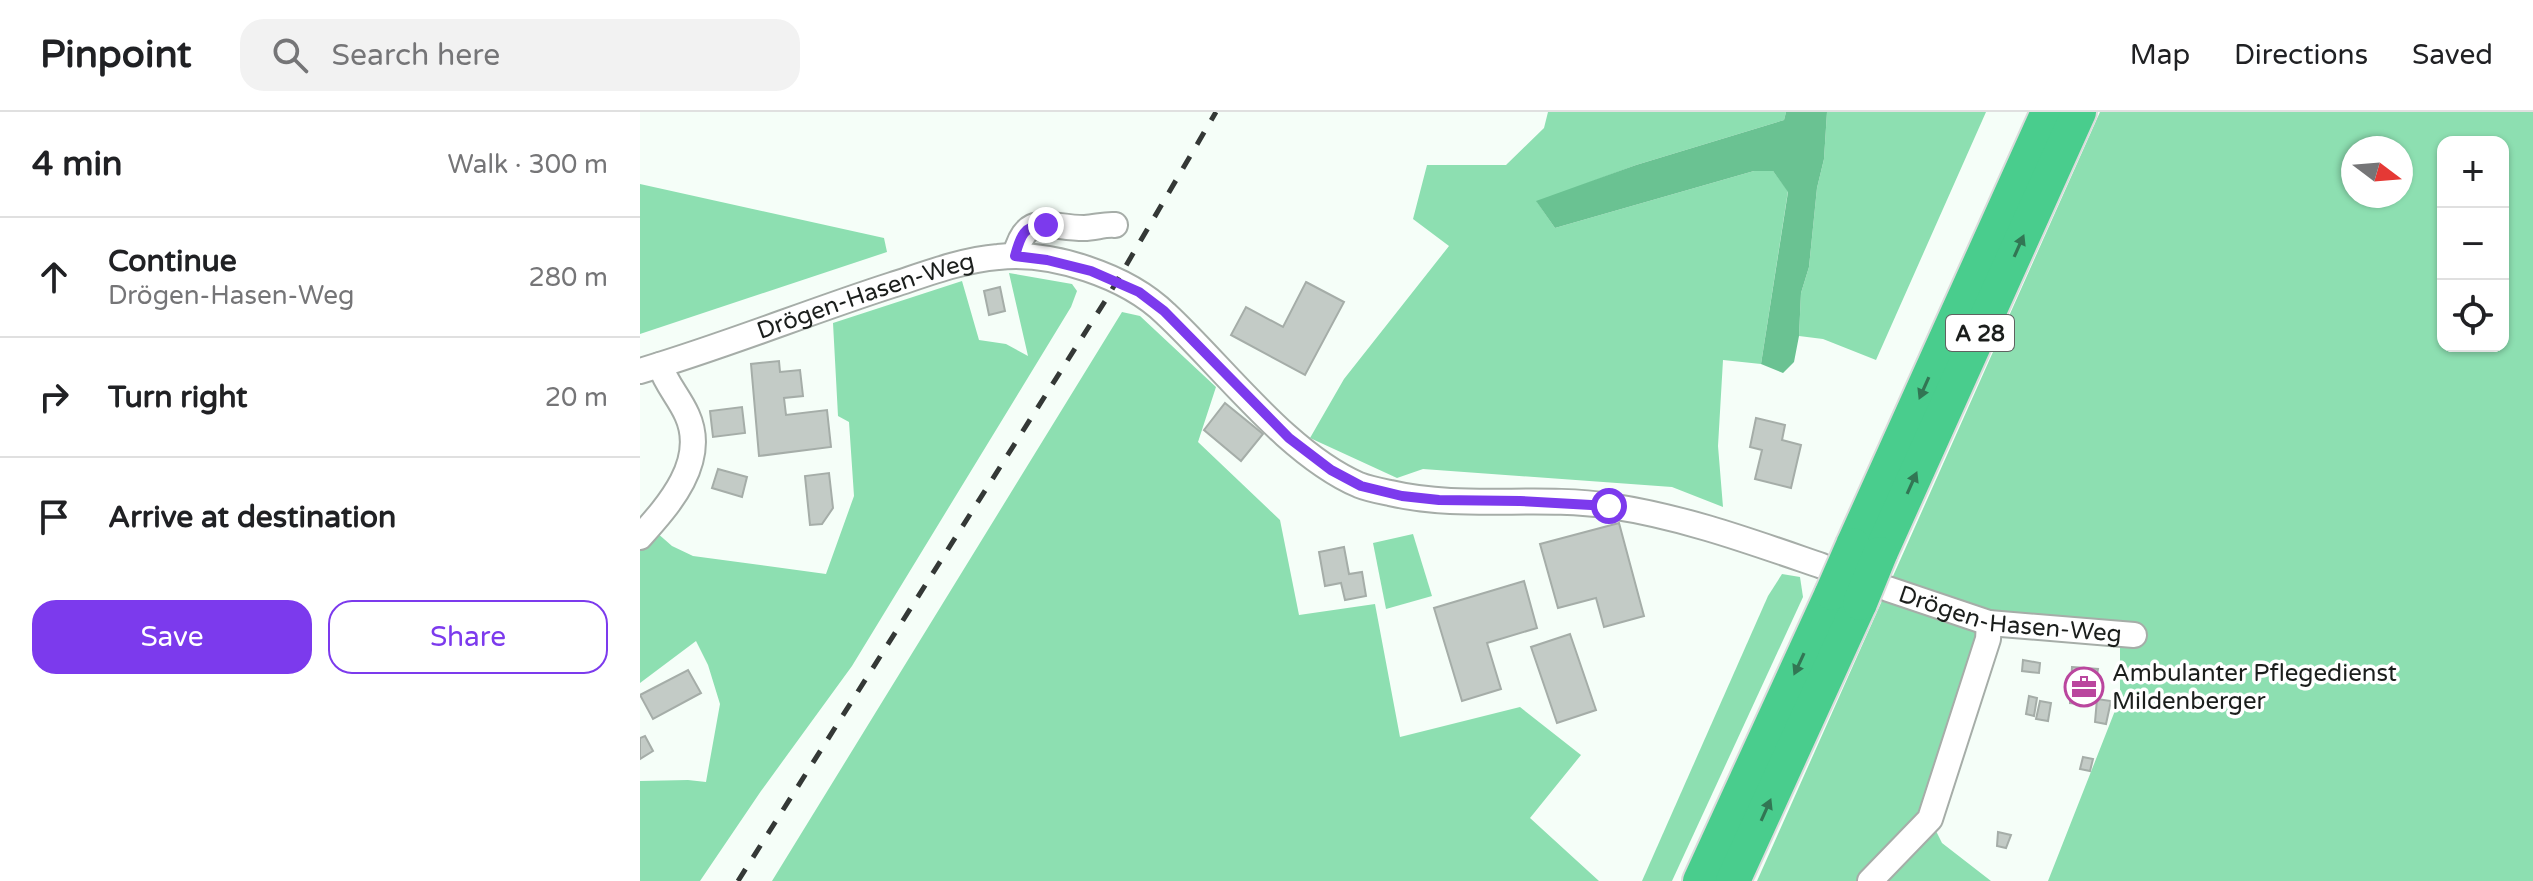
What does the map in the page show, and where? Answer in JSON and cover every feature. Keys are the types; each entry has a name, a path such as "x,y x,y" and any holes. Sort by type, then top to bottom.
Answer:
{"highway":[{"name":"A 28","path":"1733,881 2048,112"},
{"name":"A 28","path":"1867,549 2079,112"},
{"name":"A 28","path":"1700,881 1851,588"}],"street":[{"path":"1004,260 1027,228 1036,225 1088,228 1115,225"},
{"name":"Drögen-Hasen-Weg","path":"650,368 966,263 1047,260 1091,271 1139,292 1164,311 1289,438 1331,470 1361,486 1402,496 1439,500 1609,506 1702,525 1851,588 1989,623 2134,635"},
{"path":"640,537 686,477 693,451 693,434 687,415 670,388 650,368"},
{"path":"1870,881 1930,819 1988,639 1989,623"}],"shaded area":[{"path":"1548,112 1786,112 1784,120 1636,165 1537,202 1555,228 1754,171 1773,171 1788,191 1761,364 1723,360 1718,446 1723,507 1672,487 1423,469 1397,478 1310,438 1344,379 1449,246 1413,219 1427,165 1506,165 1544,128"},
{"path":"1786,112 1827,112 1824,159 1817,188 1809,267 1801,293 1799,336 1794,362 1783,373 1761,364 1788,192 1773,171 1754,171 1555,228 1536,201 1636,165 1784,120"},
{"path":"1827,112 1986,112 1876,360 1823,339 1799,336 1801,293 1809,267 1817,188 1824,159"},
{"path":"2100,112 2533,112 2533,881 2048,881 2120,698 2120,634 1989,624 1930,819 1942,843 1991,881 1757,881"},
{"path":"640,184 884,238 887,252 640,334"},
{"path":"1009,273 1072,284 1077,291 1071,307 852,666 700,881 640,881 640,781 706,782 720,704 708,665 696,641 640,683 640,550 656,532 672,546 693,556 826,574 854,496 849,422 838,416 833,323 962,281 979,340 1006,344 1028,356"},
{"path":"1122,312 1140,316 1216,387 1198,442 1280,520 1299,615 1375,604 1400,737 1520,707 1581,755 1530,818 1599,881 772,881"},
{"path":"1413,534 1432,596 1386,609 1373,543"},
{"path":"1782,574 1800,577 1803,597 1672,881 1642,881 1768,596"}],"building":[{"path":"1306,282 1344,302 1305,375 1231,335 1246,307 1283,327"},
{"path":"1000,287 1005,311 989,315 984,291"},
{"path":"779,361 780,372 800,370 803,396 784,398 786,415 827,410 831,447 759,456 751,364"},
{"path":"1225,403 1263,434 1241,461 1204,430"},
{"path":"742,407 745,433 713,437 710,411"},
{"path":"1756,418 1785,425 1782,440 1801,445 1791,488 1755,479 1762,450 1750,447"},
{"path":"718,469 747,477 742,497 712,488"},
{"path":"829,473 833,508 822,524 810,525 805,476"},
{"path":"1619,523 1644,616 1604,627 1596,598 1558,608 1540,544"},
{"path":"1344,547 1349,574 1362,572 1366,596 1345,600 1341,583 1325,586 1319,552"},
{"path":"1524,581 1537,628 1487,643 1501,689 1462,701 1434,608"},
{"path":"1570,634 1596,710 1557,723 1531,647"},
{"path":"2023,660 2040,663 2039,673 2022,671"},
{"name":"Ambulanter Pflegedienst Mildenberger","path":"2072,667 2098,669 2091,705 2070,703"},
{"path":"688,670 701,693 653,719 640,695"},
{"path":"2029,696 2037,698 2034,716 2026,714"},
{"path":"2097,699 2111,701 2106,724 2095,722"},
{"path":"2040,701 2051,703 2048,721 2036,719"},
{"path":"645,736 653,751 640,759 640,738"},
{"path":"2083,757 2093,759 2090,771 2080,769"},
{"path":"1998,832 2011,835 2006,848 1997,846"}],"railway":[{"path":"738,881 1107,298 1216,112"}],"place":[{"name":"Ambulanter Pflegedienst Mildenberger","path":"2084,687"}],"route":[{"path":"1046,225 1027,228 1019,238 1015,256 1028,256 1091,271 1139,292 1164,311 1289,438 1331,470 1361,486 1402,496 1439,500 1609,506"}]}
